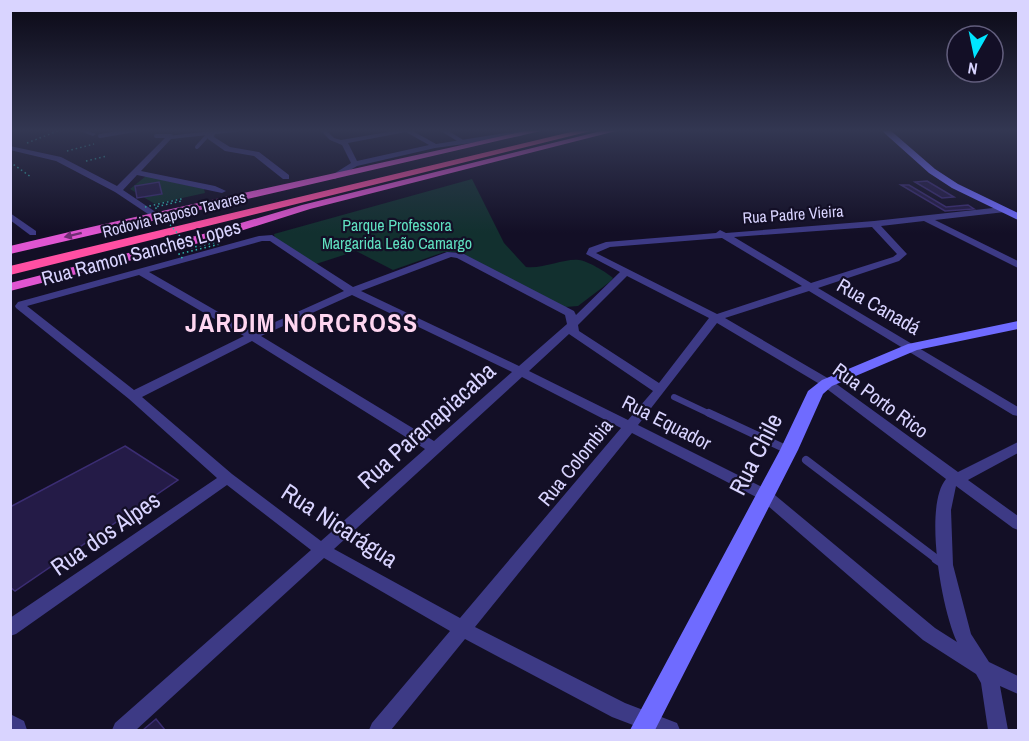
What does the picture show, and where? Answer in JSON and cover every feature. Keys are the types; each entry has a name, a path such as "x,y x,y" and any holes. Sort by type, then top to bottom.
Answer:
{"highway":[{"path":"10,250 150,211 335,177 385,165"},
{"name":"Rodovia Raposo Tavares","path":"10,264 422,165"},
{"name":"Rodovia Raposo Tavares","path":"10,271 448,165"},
{"path":"10,286 211,236 306,207 476,165"}],"main road":[{"path":"926,165 938,175 1018,217"},
{"name":"Rua Chile","path":"644,726 789,450 816,391 827,383 914,347 1018,326"}],"street":[{"path":"68,165 118,190 150,211"},
{"path":"118,190 142,165"},
{"path":"270,165 286,177"},
{"path":"335,177 354,165"},
{"path":"135,172 222,191"},
{"name":"Rua Padre Vieira","path":"591,254 592,250 609,244 720,233 874,224 1002,210"},
{"path":"10,215 33,233"},
{"path":"926,219 1018,265"},
{"path":"715,318 896,259 902,254 874,224"},
{"name":"Rua Canadá","path":"720,233 810,288 914,347 1018,412"},
{"name":"Rua Ramon Sanches Lopes","path":"22,304 269,237"},
{"name":"Rua Equador","path":"269,237 352,291 520,371 765,495 929,634 982,668 1018,685"},
{"name":"Rua Porto Rico","path":"591,254 624,274 715,318 827,383 1018,524"},
{"path":"133,396 252,336 352,291 441,256 459,255 570,313 574,333 660,390"},
{"path":"140,271 252,336 433,447"},
{"name":"Rua Paranapiacaba","path":"122,730 433,447 572,325 624,274"},
{"name":"Rua Nicarágua","path":"22,304 20,306 133,396 227,478 321,549 462,629 644,726 670,730"},
{"name":"Rua Colombia","path":"379,730 660,390 715,318"},
{"path":"998,730 990,681 963,636 945,565 943,510 947,486 955,479 1018,447"},
{"name":"Rua dos Alpes","path":"10,628 227,478"},
{"path":"10,726 15,730"}],"lane":[{"path":"674,397 789,450"},
{"path":"806,460 945,565"}],"path":[{"path":"14,165 31,177"},
{"path":"150,211 181,199 182,201 155,207 190,248 217,242 220,244 179,254 183,259"}],"green space":[{"path":"146,176 204,189 205,193 155,204 130,189"},
{"name":"Parque Professora Margarida Leão Camargo","path":"472,179 504,243 526,267 579,260 606,273 613,278 611,281 578,306 565,307 456,252 444,252 393,270 356,251 316,264 275,238 274,234"}],"building":[{"path":"927,181 954,197 942,198 915,182"},
{"path":"159,182 162,194 137,198 135,186"},
{"path":"901,185 909,185 946,207 968,205 974,209 945,211"},
{"path":"125,446 178,480 15,591 10,587 10,507"},
{"path":"156,719 165,730 143,730"}],"district":[{"name":"JARDIM NORCROSS","path":"302,322"}]}
